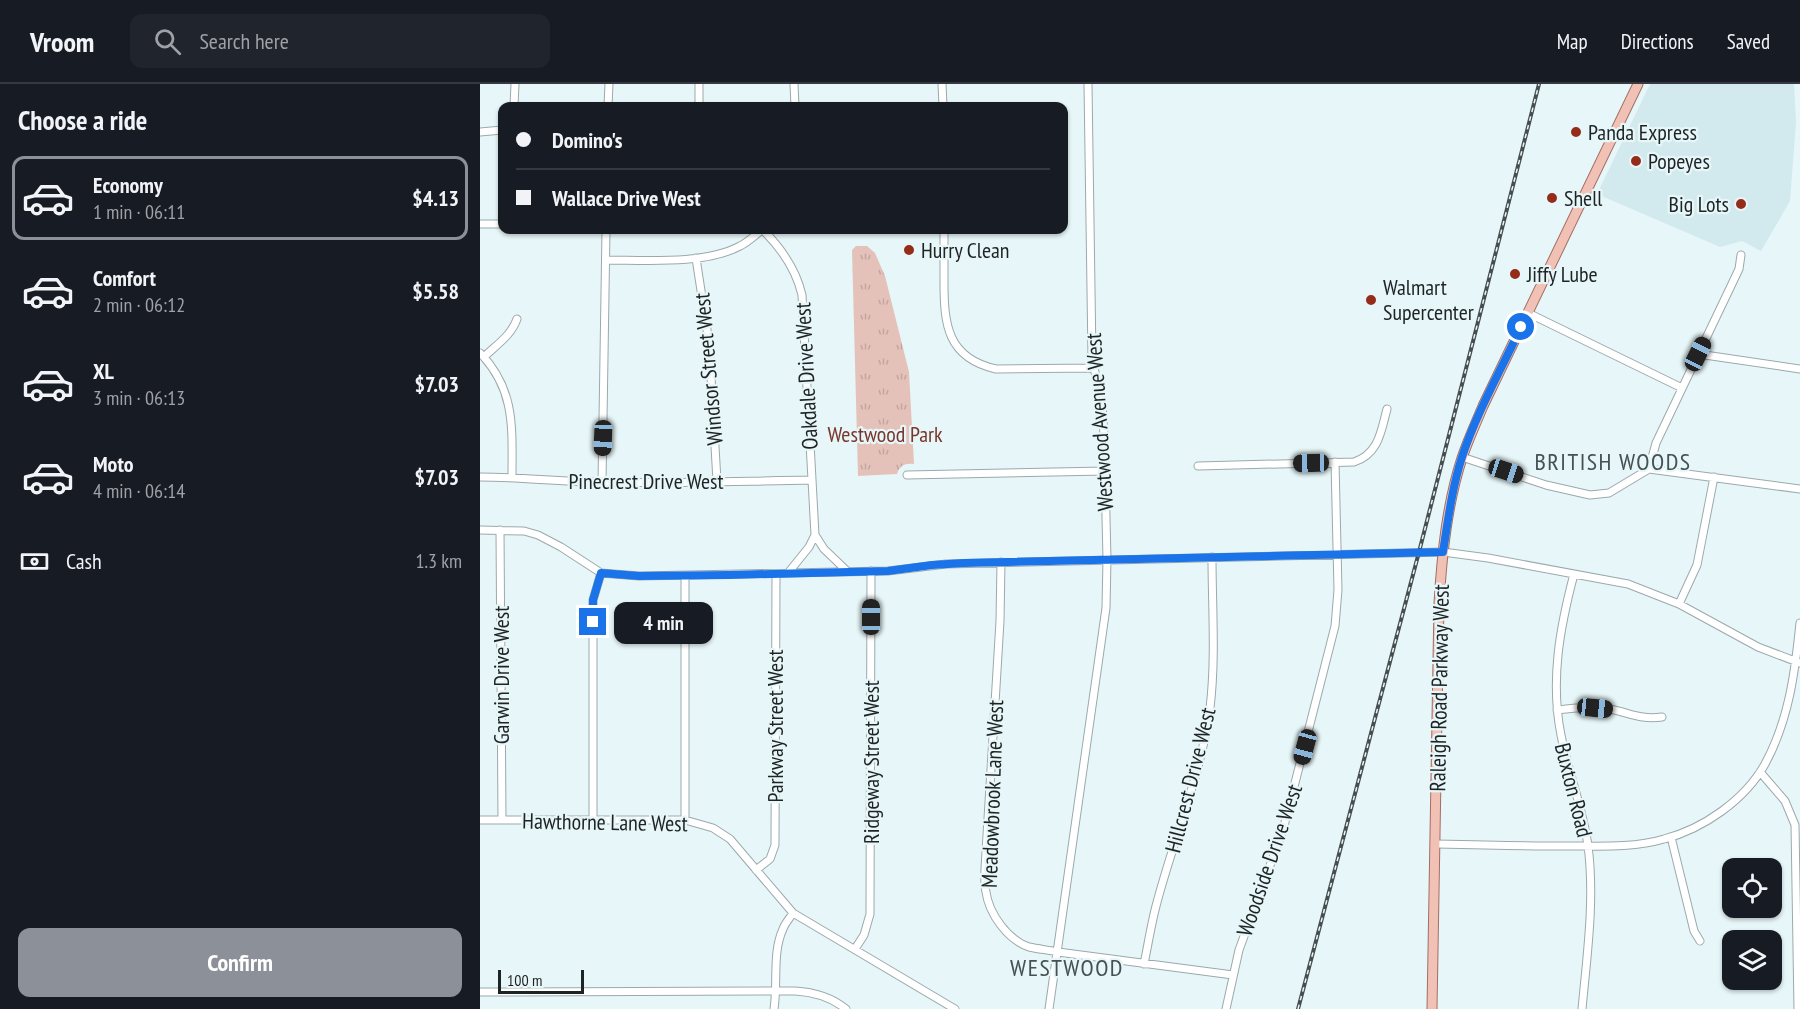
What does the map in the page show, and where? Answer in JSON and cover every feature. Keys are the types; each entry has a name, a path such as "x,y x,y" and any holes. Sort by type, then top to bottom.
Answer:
{"main road":[{"name":"Raleigh Road Parkway West","path":"1432,1009 1439,611 1443,552 1451,499 1462,457 1483,406 1638,84"}],"street":[{"path":"514,102 515,84"},
{"path":"608,102 609,84"},
{"path":"699,84 699,102"},
{"path":"794,84 795,102"},
{"path":"942,84 943,102"},
{"name":"Westwood Avenue West","path":"1049,1009 1106,608 1107,559 1102,410 1093,368 1088,84"},
{"path":"480,132 498,130"},
{"path":"480,224 498,224"},
{"path":"602,483 606,234"},
{"path":"606,260 696,258 722,253 739,246 757,234"},
{"name":"Oakdale Drive West","path":"767,234 781,249 791,266 802,295 815,535"},
{"path":"944,234 945,320 952,339 965,355 982,366 996,369 1093,368"},
{"path":"1649,469 1656,443 1739,269 1741,255"},
{"name":"Windsor Street West","path":"696,258 709,343 717,481"},
{"path":"1528,313 1682,388"},
{"path":"512,477 512,417 495,373 482,355 508,335 517,319"},
{"path":"1698,354 1800,369"},
{"path":"1198,466 1354,462 1371,451 1379,439 1387,409"},
{"path":"1462,457 1546,484 1590,495 1609,493 1649,469 1800,489"},
{"name":"Woodside Drive West","path":"1226,1009 1251,912 1277,849 1327,664 1337,606 1335,462"},
{"path":"907,475 1105,471"},
{"name":"Pinecrest Drive West","path":"480,477 602,483 812,480"},
{"path":"1679,604 1697,566 1714,477"},
{"path":"480,530 524,531 561,547 601,573 639,576 871,571 1001,562 1443,552 1628,584 1679,604 1758,647 1798,663"},
{"name":"Garwin Drive West","path":"500,531 502,820"},
{"path":"788,573 804,554 815,535 824,549 848,571"},
{"name":"Hillcrest Drive West","path":"1144,964 1156,905 1180,830 1210,710 1213,652 1212,557"},
{"name":"Meadowbrook Lane West","path":"1001,562 985,868 986,893 990,908 1001,925 1018,942 1029,946 1058,952 1233,975"},
{"name":"Ridgeway Street West","path":"855,949 864,934 870,914 871,571"},
{"path":"593,819 593,600 601,573"},
{"name":"Parkway Street West","path":"756,870 770,859 775,846 776,574"},
{"name":"Buxton Road","path":"1574,574 1558,650 1556,680 1557,710 1565,754 1588,846 1590,909 1582,1009"},
{"path":"685,576 685,820"},
{"path":"1436,844 1588,846 1646,843 1694,828 1725,808 1760,772 1775,743 1785,716 1798,663 1800,623"},
{"path":"1557,710 1595,708 1622,712 1644,719 1662,717"},
{"path":"1760,772 1785,801 1795,825 1798,1009"},
{"name":"Hawthorne Lane West","path":"480,820 685,820 712,828 730,839 793,913 955,1009"},
{"path":"1671,837 1694,931 1700,942"},
{"path":"774,1009 779,941 783,928 793,913"},
{"path":"480,992 777,991 818,994 836,1001 846,1009"}],"shaded area":[{"path":"1650,84 1794,84 1796,122 1790,201 1761,251 1742,241 1720,247 1597,194"}],"green space":[{"name":"Westwood Park","path":"856,246 867,246 875,253 885,276 909,372 914,464 903,465 897,474 858,476 852,250"}],"railway":[{"path":"1298,1009 1419,552 1539,84"}],"place":[{"name":"Panda Express","path":"1576,132"},
{"name":"Popeyes","path":"1636,161"},
{"name":"Shell","path":"1552,198"},
{"name":"Big Lots","path":"1741,204"},
{"name":"Hurry Clean","path":"909,250"},
{"name":"Jiffy Lube","path":"1515,274"},
{"name":"Walmart Supercenter","path":"1371,300"}],"district":[{"name":"BRITISH WOODS","path":"1613,461"},
{"name":"WESTWOOD","path":"1067,967"}],"route":[{"path":"593,622 593,600 601,573 639,576 728,575 888,571 964,563 1443,552 1451,499 1462,457 1483,406 1521,327"}]}
